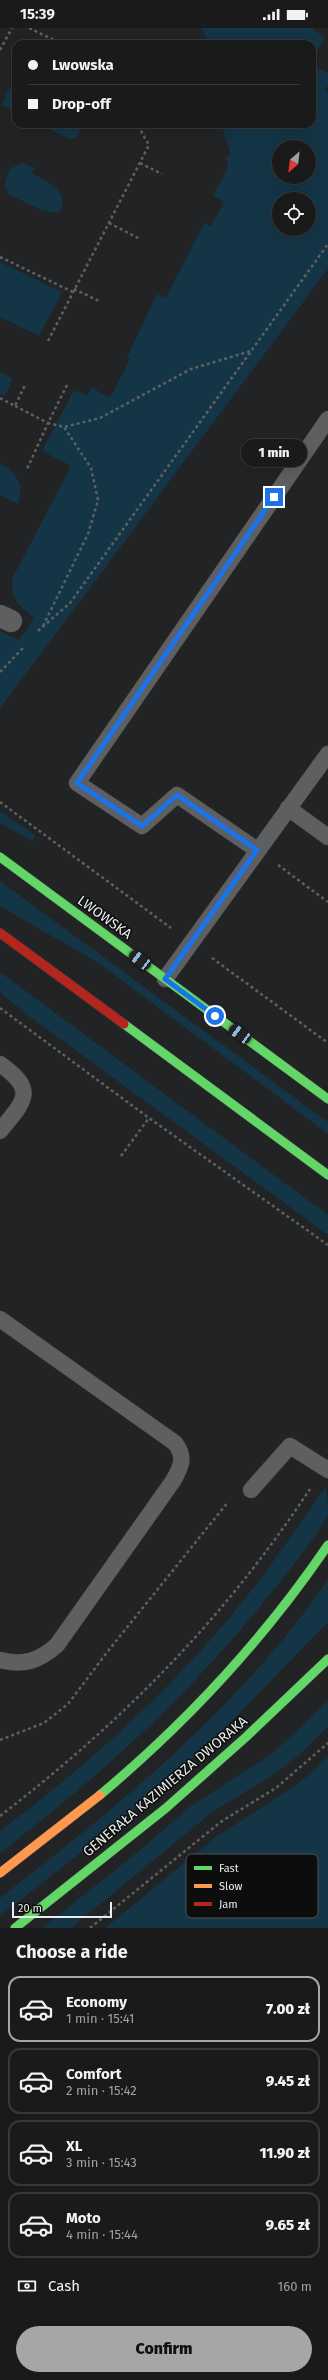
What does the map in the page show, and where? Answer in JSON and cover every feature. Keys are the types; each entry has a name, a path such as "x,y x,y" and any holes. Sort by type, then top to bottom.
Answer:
{"main road":[{"name":"LWOWSKA","path":"0,857 328,1099"},
{"path":"0,933 328,1175"},
{"path":"0,1873 90,1804 155,1748 236,1664 303,1582 328,1545"},
{"name":"GENERAŁA KAZIMIERZA DWORAKA","path":"14,1928 166,1808 246,1738 328,1659"}],"lane":[{"path":"257,850 177,795 142,826 77,783 328,419"},
{"path":"165,979 190,942 328,754"},
{"path":"288,808 328,837"},
{"path":"0,1064 21,1081 24,1095 18,1108 0,1131"},
{"path":"0,1319 175,1443 181,1451 182,1459 173,1481 57,1645 46,1655 34,1662 21,1663 0,1660"},
{"path":"252,1490 290,1446 326,1469"}],"path":[{"path":"29,28 54,40"},
{"path":"0,50 11,29"},
{"path":"48,341 149,145 139,128"},
{"path":"140,163 162,174"},
{"path":"109,223 140,239"},
{"path":"35,634 70,603 328,244"},
{"path":"0,257 73,291 99,301"},
{"path":"0,398 48,423 64,427 100,418 191,369 252,350"},
{"path":"15,406 25,385"},
{"path":"26,471 67,385"},
{"path":"42,628 88,534 98,500 91,468 64,427"},
{"path":"0,672 27,643"},
{"path":"0,802 328,1042"},
{"path":"257,850 328,902"},
{"path":"0,1008 149,1118 328,1245"},
{"path":"121,1156 149,1118"},
{"path":"0,1816 95,1738 195,1640 260,1561 326,1469"},
{"path":"0,1740 44,1723 68,1704 227,1503 252,1490"},
{"path":"90,1928 222,1821 276,1788 328,1743"}],"shaded area":[{"path":"202,28 314,28 313,30 325,37 316,54 316,40 206,40"},
{"path":"316,67 328,73 328,85 325,90 328,91 328,269 0,708 0,631 19,640 34,618 17,602 13,593 12,579 71,466 42,451 74,390 87,396 91,387 110,398 130,359 127,357 157,294 166,298 204,223 211,226 224,202 213,196 228,167 226,157 231,155 222,128 316,128"},
{"path":"12,87 12,111 2,105 7,91"},
{"path":"47,128 80,128 77,137 70,139"},
{"path":"24,163 34,168 32,173 51,184 60,194 63,200 62,206 58,213 41,210 8,194 5,184 9,169"},
{"path":"0,262 62,292 39,336 0,317"},
{"path":"0,372 13,379 4,397 0,394"},
{"path":"0,463 11,471 18,480 21,491 18,504 0,495"},
{"path":"0,811 36,836 32,841 0,823"},
{"path":"0,881 328,1122 328,1134 100,964 0,906"},
{"path":"0,972 328,1215 328,1235 26,1014 0,992"},
{"path":"325,1487 328,1514 326,1519 308,1546 251,1618 185,1691 115,1758 40,1822 0,1853 0,1831 32,1807 124,1728 181,1672 208,1642 258,1582"},
{"path":"328,1580 328,1622 213,1740 111,1829 0,1916 0,1898 134,1789 217,1712 293,1627"},
{"path":"328,1701 328,1726 299,1755 279,1771 211,1813 71,1928 42,1928 139,1851 191,1806 272,1754"},
{"path":"328,1757 328,1928 105,1928 186,1862 186,1918 318,1918 318,1854 195,1854 216,1837 299,1783"}],"traffic: fast":[{"path":"0,857 328,1099"},
{"path":"124,1024 328,1175"},
{"path":"100,1795 163,1738 223,1678 278,1613 328,1545"},
{"path":"15,1928 166,1808 246,1737 328,1659"}],"traffic: slow":[{"path":"0,1873 100,1795"}],"traffic: jam":[{"path":"0,933 124,1024"}],"route":[{"path":"215,1016 165,979 257,850 177,795 142,826 77,783 274,497"}]}
